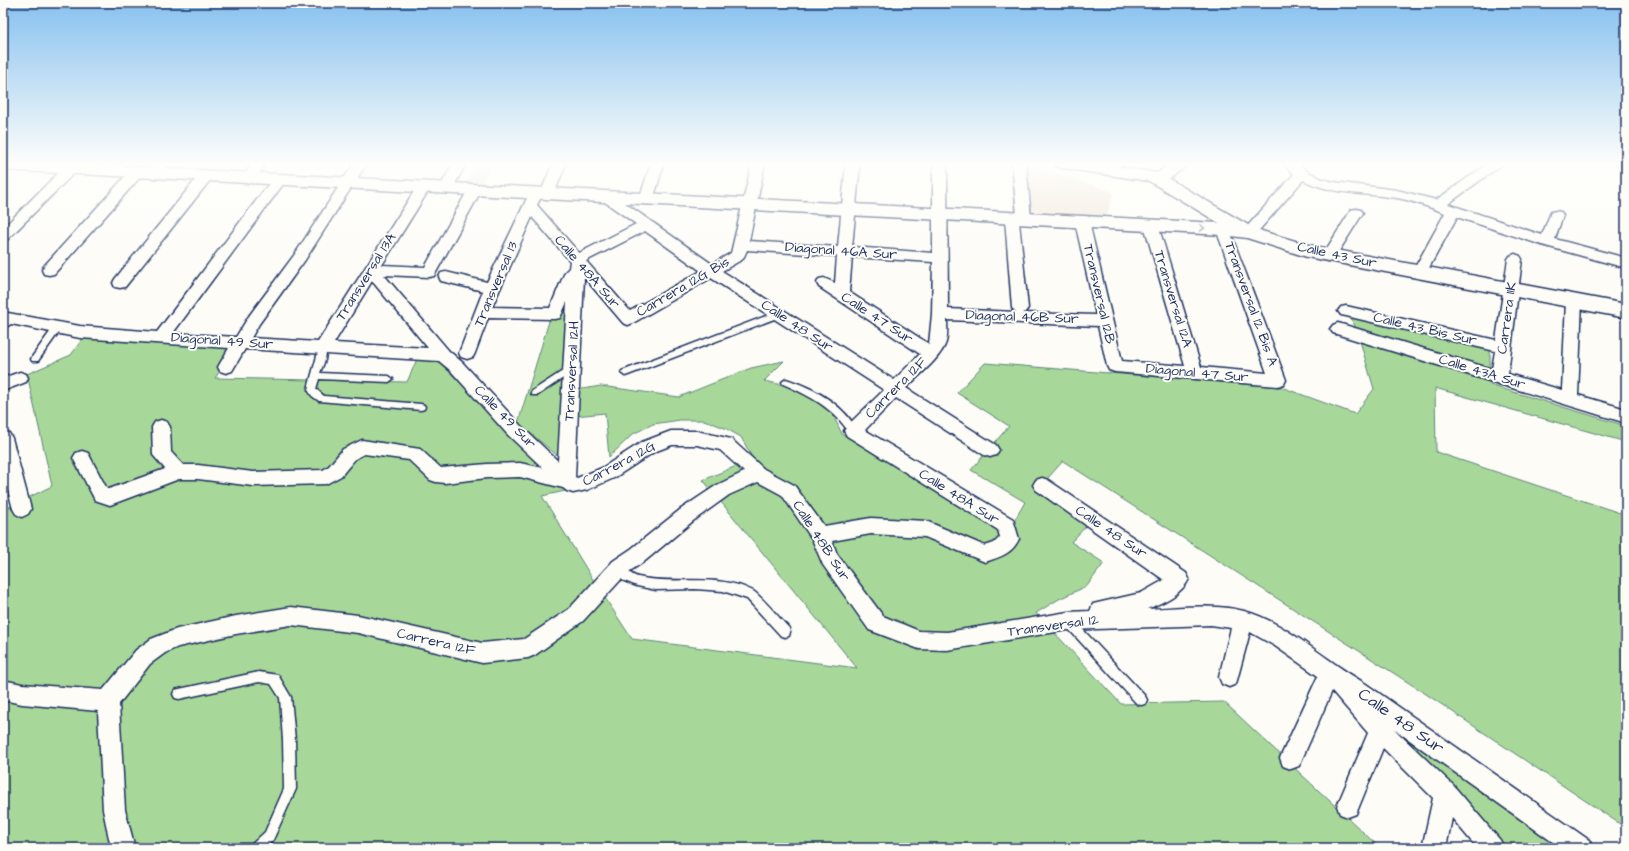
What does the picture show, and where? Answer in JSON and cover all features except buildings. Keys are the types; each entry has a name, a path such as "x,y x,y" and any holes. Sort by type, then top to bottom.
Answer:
{"street":[{"path":"3,236 31,203"},
{"path":"49,270 109,203"},
{"path":"120,283 185,203"},
{"path":"161,337 262,203"},
{"path":"226,367 242,343 254,320 300,257 336,203"},
{"name":"Transversal 13A","path":"323,347 414,203"},
{"path":"371,270 429,272 467,203"},
{"name":"Transversal 13","path":"467,353 492,288 536,203"},
{"name":"Calle 48A Sur","path":"541,203 577,260 628,319"},
{"name":"Calle 48 Sur","path":"614,203 711,271 990,450"},
{"path":"702,203 1224,229 1249,233"},
{"path":"841,294 850,203"},
{"path":"935,348 940,314 940,203"},
{"path":"1018,203 1020,308"},
{"name":"Calle 43 Sur","path":"1199,203 1249,233 1329,256 1420,271 1626,311"},
{"name":"Transversal 12 Bis A","path":"1249,233 1275,203"},
{"path":"1431,203 1547,242 1626,262"},
{"path":"740,251 750,205"},
{"path":"1420,271 1453,211"},
{"path":"1329,256 1356,213"},
{"path":"1547,242 1556,215"},
{"name":"Transversal 12B","path":"1082,222 1115,366"},
{"path":"482,312 555,314 577,260 646,225"},
{"name":"Transversal 12A","path":"1151,225 1195,373"},
{"name":"Transversal 12 Bis A","path":"1224,229 1278,380"},
{"name":"Diagonal 46A Sur","path":"740,251 845,251 940,258"},
{"name":"Carrera 12G Bis","path":"628,319 711,271 740,251"},
{"name":"Transversal 12H","path":"566,481 577,260"},
{"name":"Carrera 11K","path":"1499,377 1515,260"},
{"name":"Calle 49 Sur","path":"371,270 443,355 457,367 514,430 566,481"},
{"path":"446,277 492,288"},
{"name":"Calle 47 Sur","path":"824,283 935,348"},
{"path":"1570,399 1574,301"},
{"name":"Calle 43 Bis Sur","path":"1346,311 1503,347"},
{"name":"Diagonal 46B Sur","path":"940,314 1105,321"},
{"name":"Diagonal 49 Sur","path":"5,319 80,332 443,355"},
{"name":"Calle 43A Sur","path":"1338,329 1626,416"},
{"name":"Carrera 12F","path":"853,431 935,348"},
{"name":"Diagonal 47 Sur","path":"1115,366 1278,380"},
{"path":"3,378 20,378 3,386"},
{"path":"161,426 162,455 179,472"},
{"name":"Calle 48A Sur","path":"820,534 871,526 926,529 985,554 1000,549 1010,539 1006,526 853,431"},
{"path":"3,438 8,481 22,509"},
{"name":"Carrera 12G","path":"82,458 101,495 110,497 134,487 179,472 198,472 253,479 326,477 335,471 349,454 362,447 414,454 436,475 445,476 487,471 520,470 566,481 573,486 581,485 608,473 648,447 671,438 697,438"},
{"name":"Calle 48B Sur","path":"697,438 725,444 758,474 788,490 820,534 830,559 876,623 919,640"},
{"name":"Carrera 12F","path":"108,701 144,657 158,646 177,638 236,625 291,616 358,624 482,653 528,648 576,615 620,567 638,555 687,515 723,490 758,474"},
{"name":"Calle 48 Sur","path":"1041,626 1089,611 1118,608 1144,601 1167,590 1179,579 1042,485"},
{"name":"Calle 48 Sur","path":"1211,616 1243,620 1252,623 1282,639 1330,673 1359,691 1581,848"},
{"name":"Transversal 12","path":"919,640 947,641 1068,621 1211,616"},
{"path":"1229,677 1243,620"},
{"path":"1291,758 1330,673 1380,730 1476,826 1492,848"},
{"path":"3,690 22,694 108,701 114,810 123,848"},
{"path":"1348,806 1380,730"},
{"path":"1434,848 1444,793"}],"lane":[{"path":"625,373 778,314"},
{"path":"35,359 58,327"},
{"path":"323,347 321,360 314,376 312,390 314,394 322,399 422,407"},
{"path":"536,393 572,368"},
{"path":"314,376 390,379"},
{"path":"786,382 806,390 825,401 848,422 853,431"},
{"path":"620,567 626,577 637,581 656,585 695,584 723,586 750,595 785,632"},
{"path":"1068,621 1141,700"},
{"path":"179,694 259,677 274,679 285,697 289,740 290,790 269,836 256,848"}],"shaded area":[{"path":"1029,203 1110,203 1107,216 1030,211"}],"green space":[{"path":"572,283 564,461 518,423 550,318"},
{"path":"1349,313 1490,343 1490,385 1626,426 1626,442 1435,388 1436,452 1626,515 1626,828 1423,692 1063,461 1039,488 1090,522 1071,542 1104,563 1087,586 1059,599 1036,613 1121,704 1224,702 1380,848 3,848 3,510 52,486 27,374 71,355 83,338 236,348 215,378 407,382 417,359 438,361 570,490 542,496 592,578 632,639 857,668 703,480 753,459 741,437 725,428 704,420 680,420 653,424 633,434 609,457 605,413 575,416 576,390 601,386 679,397 751,368 784,361 764,381 797,388 832,413 842,434 1018,535 1013,523 1025,502 971,470 1009,426 957,393 985,363 1281,387 1355,414 1374,389 1357,331"},
{"path":"1354,694 1570,848 1501,848"}]}
